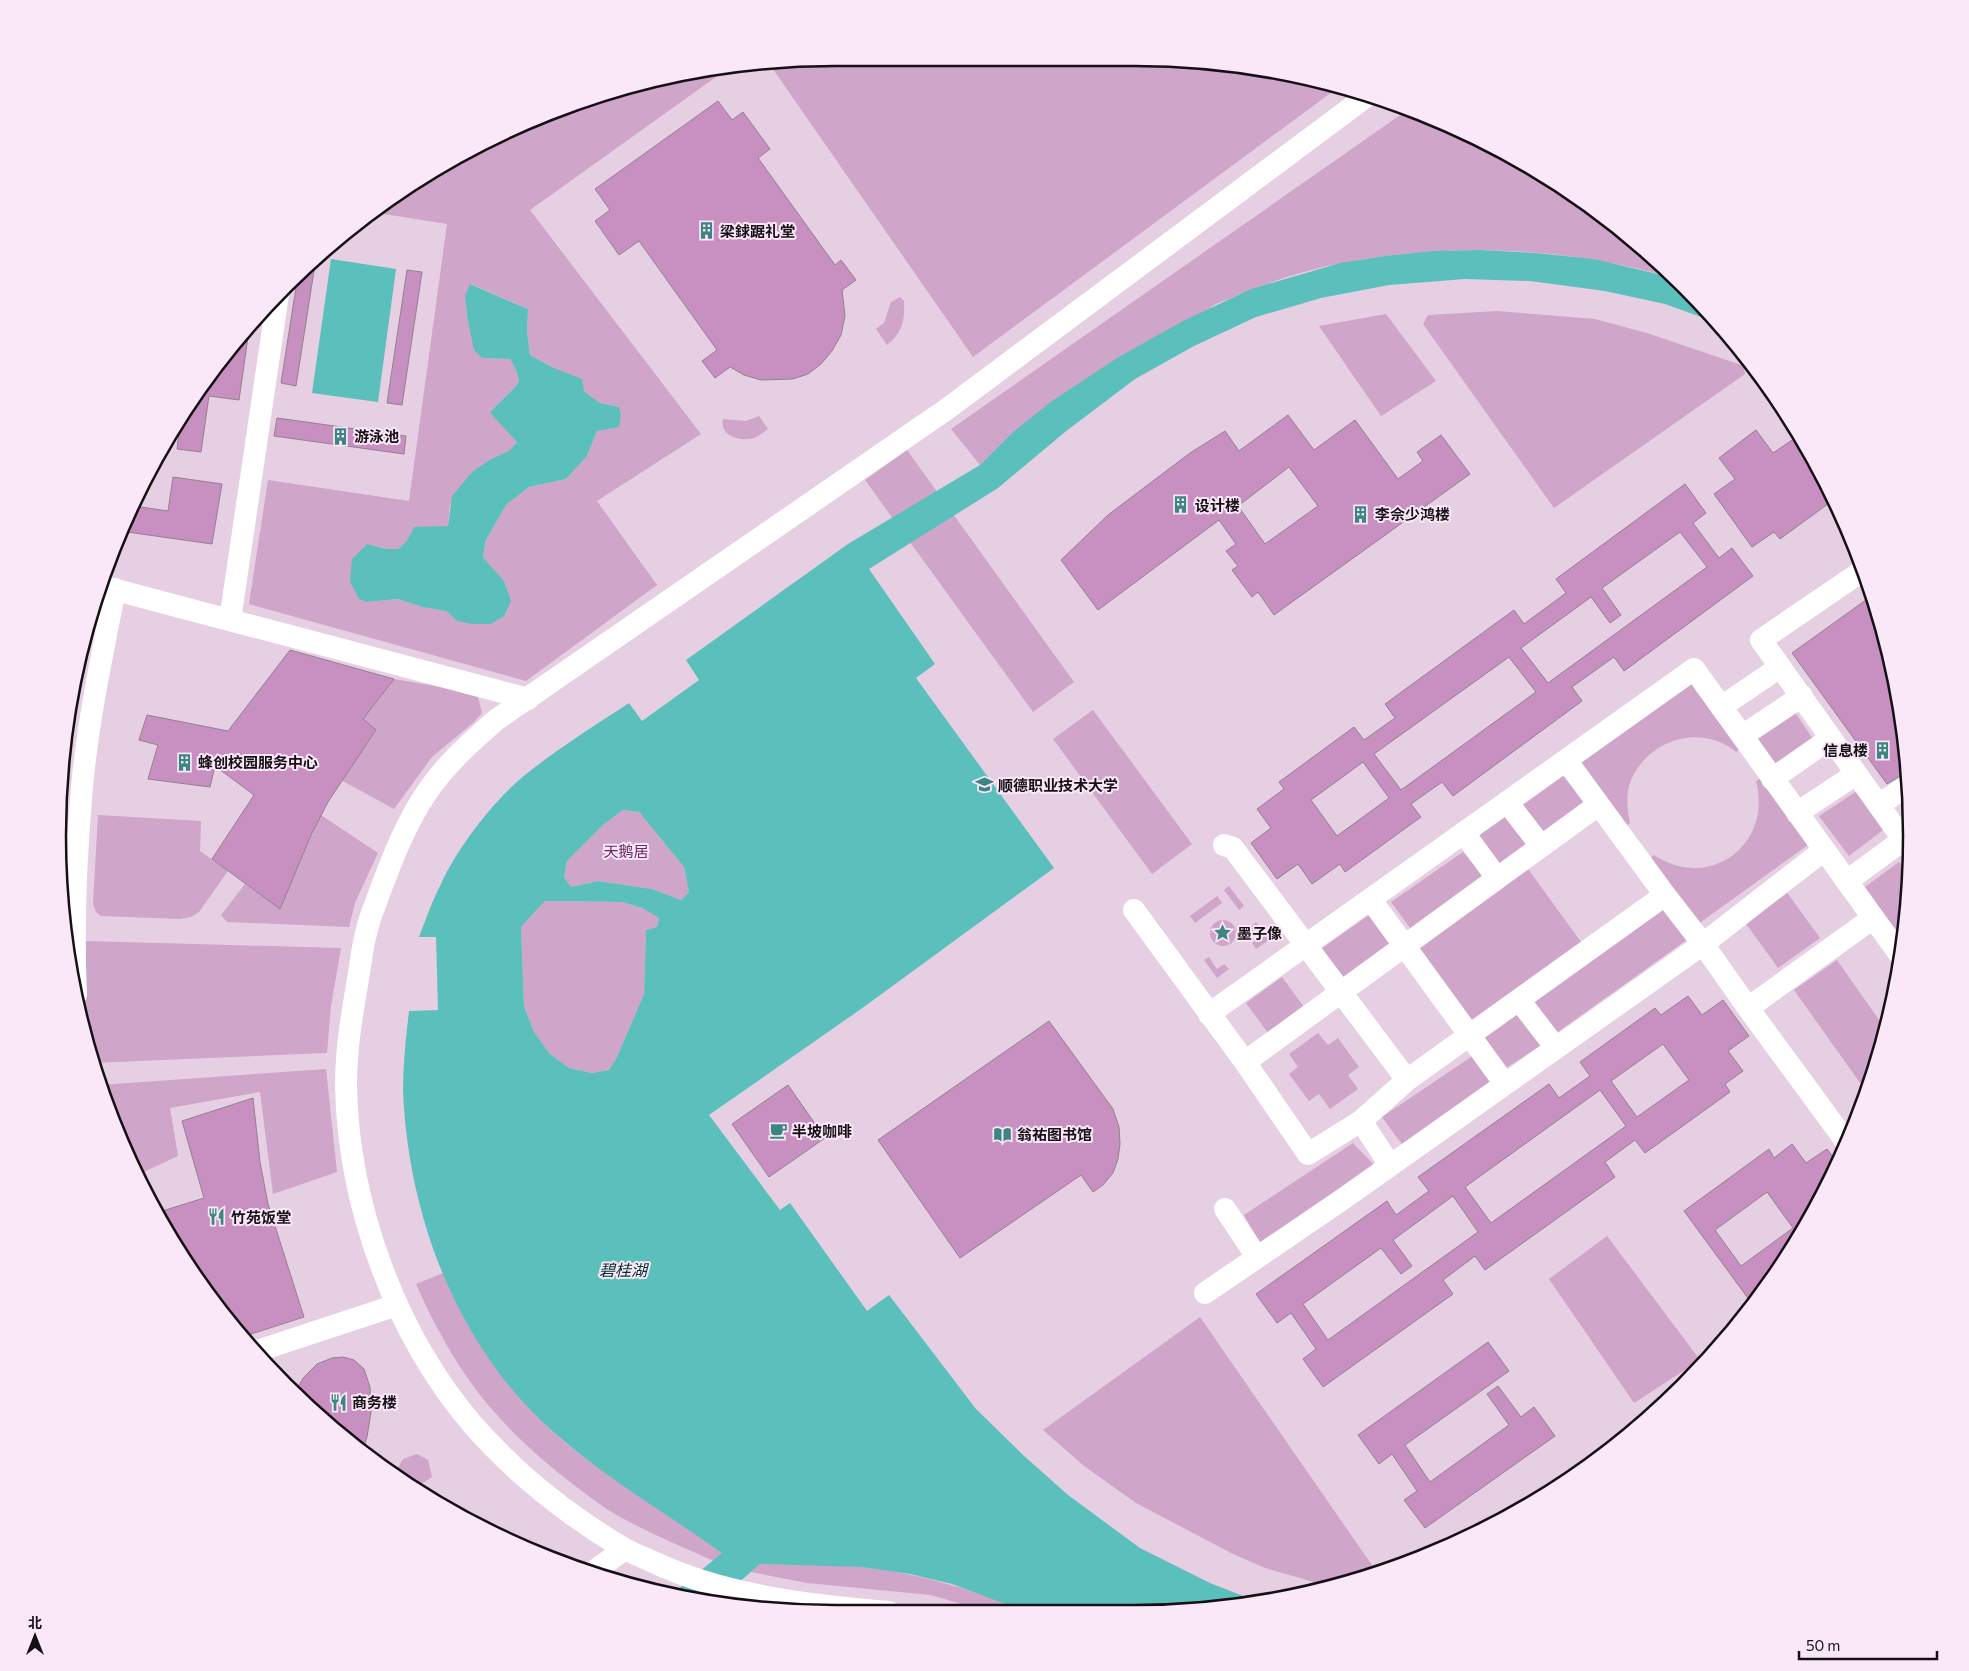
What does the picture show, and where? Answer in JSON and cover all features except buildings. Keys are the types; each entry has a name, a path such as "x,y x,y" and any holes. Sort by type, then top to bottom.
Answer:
{"street":[{"path":"814,1604 740,1592 681,1575 625,1549 567,1510 514,1467 472,1424 433,1370 387,1285 362,1204 350,1138 346,1084 348,1041 367,929 404,832 428,791 458,754 496,720 948,409 1361,101"},
{"path":"230,620 274,310"},
{"path":"1857,575 1761,640 1903,838"},
{"path":"76,957 77,863 82,786 108,587 528,699"},
{"path":"1721,707 1780,667"},
{"path":"1209,1014 1694,669 1894,947"},
{"path":"1742,736 1802,696"},
{"path":"1772,779 1831,738"},
{"path":"1566,760 1665,896 1703,944 1841,1135"},
{"path":"1797,813 1856,774"},
{"path":"1880,804 1901,790"},
{"path":"1507,802 1541,846"},
{"path":"1245,1062 1598,804"},
{"path":"1464,833 1497,878"},
{"path":"1224,845 1233,848 1408,1080"},
{"path":"1847,880 1903,847"},
{"path":"1205,1292 1390,1165 1703,944 1824,850"},
{"path":"1134,910 1245,1062 1308,1154 1361,1121 1408,1080 1665,896"},
{"path":"1371,900 1505,1084"},
{"path":"1748,1008 1873,918"},
{"path":"1519,1000 1556,1048"},
{"path":"1361,1121 1390,1165"},
{"path":"1225,1210 1257,1257"},
{"path":"263,1349 397,1305"},
{"path":"599,1567 625,1549"}],"shaded area":[{"name":"顺德职业技术大学","path":"836,66 1134,66 1184,68 1284,81 1333,92 1381,107 1428,125 1518,169 1561,196 1602,225 1641,257 1677,292 1712,328 1744,367 1773,408 1800,451 1844,541 1862,588 1877,636 1888,685 1901,785 1903,836 1896,936 1888,986 1877,1035 1862,1083 1844,1130 1800,1220 1773,1263 1744,1304 1712,1343 1677,1379 1641,1414 1602,1446 1561,1475 1518,1502 1428,1546 1381,1564 1333,1579 1284,1590 1184,1603 1134,1605 836,1605 785,1603 685,1590 636,1579 588,1564 541,1546 451,1502 367,1446 328,1414 257,1343 225,1304 169,1220 125,1130 107,1083 92,1035 81,986 68,886 66,836 68,785 81,685 92,636 107,588 125,541 169,451 225,367 257,328 292,292 328,257 367,225 451,169 541,125 588,107 636,92 685,81 785,68"}],"green space":[{"path":"836,66 1134,66 1184,68 1284,81 1332,92 973,357 773,69"},
{"path":"718,76 530,210 701,434 597,501 657,585 526,681 249,604 268,480 409,501 447,224 383,214 451,169 541,125 588,107 636,92","holes":["471,284 528,309 527,332 530,355 554,368 600,403 619,407 597,431 587,456 566,479 529,487 506,505 486,540 483,557 504,581 457,621 446,611 422,607 398,599 367,602 367,544 387,549 398,549 421,533 448,526 450,505 473,471 491,459 510,451 517,441 490,413 519,381 516,370 510,359 482,358 471,331 466,312 467,293"]},
{"path":"1401,115 1474,146 1518,169 1602,225 1659,274 1589,259 1507,251 1465,250 1424,252 1383,256 1326,266 1278,280 1216,304 1012,433 980,465 951,429"},
{"path":"900,297 904,301 902,326 887,345 876,329 884,323 891,302"},
{"path":"1497,311 1595,319 1650,334 1743,366 1745,374 1554,508 1423,324 1428,315"},
{"path":"1386,314 1436,381 1381,416 1319,326"},
{"path":"759,416 768,429 754,438 737,438 724,430 723,419 746,421"},
{"path":"907,450 1074,682 1033,712 865,480"},
{"path":"394,679 470,692 478,697 482,713 432,757 394,809 341,780 376,731 363,719"},
{"path":"1694,680 1743,746 1736,752 1723,743 1708,738 1693,737 1678,739 1651,753 1640,764 1630,783 1627,800 1630,823 1622,829 1576,765"},
{"path":"1093,710 1192,844 1152,874 1053,739"},
{"path":"1794,711 1813,739 1776,765 1757,737"},
{"path":"1563,776 1588,805 1544,833 1523,805"},
{"path":"1764,776 1812,842 1694,927 1646,861 1654,855 1675,865 1696,868 1715,865 1732,856 1746,842 1755,825 1759,804 1756,781"},
{"path":"1860,789 1887,827 1849,856 1819,816"},
{"name":"天鹅居","path":"623,810 639,812 684,867 689,892 681,900 652,889 598,881 571,887 564,877 567,861 603,825"},
{"path":"98,815 201,821 200,851 228,871 199,912 191,917 180,919 101,916 96,912 93,904"},
{"path":"321,815 378,853 355,903 349,927 227,922 221,915 245,884 279,908"},
{"path":"1506,816 1530,846 1500,865 1478,834"},
{"path":"1463,852 1488,881 1413,932 1391,902"},
{"path":"1899,862 1902,866 1897,931 1865,887"},
{"path":"1526,866 1581,942 1472,1020 1417,944"},
{"path":"1229,886 1244,906 1239,910 1224,890"},
{"path":"1786,891 1820,938 1778,968 1744,921"},
{"path":"1217,896 1222,903 1195,923 1190,916"},
{"path":"545,901 622,902 642,908 659,918 657,927 646,930 644,994 617,1057 609,1070 592,1073 569,1068 550,1054 534,1032 524,1006 521,927"},
{"path":"1665,908 1688,939 1555,1034 1534,1002"},
{"path":"1372,913 1396,944 1345,980 1321,949"},
{"path":"1223,920 1232,924 1236,933 1232,942 1223,946 1214,942 1210,933 1214,924"},
{"path":"1256,922 1269,940 1256,949 1252,943 1259,938 1250,927"},
{"path":"86,941 341,948 331,1006 327,1053 101,1063 85,1004"},
{"path":"1209,957 1217,969 1224,964 1229,969 1217,978 1204,960"},
{"path":"1837,960 1880,1021 1861,1085 1794,990"},
{"path":"1282,977 1304,1007 1268,1033 1246,1003"},
{"path":"1519,1012 1543,1044 1506,1068 1483,1036"},
{"path":"1318,1033 1328,1045 1338,1038 1359,1067 1348,1075 1358,1089 1330,1109 1319,1094 1309,1101 1289,1074 1298,1067 1289,1054"},
{"path":"1477,1053 1496,1082 1404,1147 1382,1117"},
{"path":"326,1069 337,1172 273,1194 260,1092 170,1108 178,1156 144,1172 108,1084"},
{"path":"1353,1143 1378,1169 1262,1247 1244,1215"},
{"path":"1607,1236 1698,1357 1688,1368 1634,1403 1549,1279"},
{"path":"443,1273 452,1295 475,1337 502,1376 533,1413 579,1454 723,1553 714,1561 633,1524 604,1507 534,1452 506,1425 474,1387 452,1353 432,1318 416,1284"},
{"path":"1200,1317 1373,1567 1316,1583 1265,1568 1233,1554 1136,1503 1084,1466 1043,1430"},
{"path":"417,1454 428,1460 432,1477 422,1484 398,1468 403,1459"},
{"path":"760,1564 863,1567 906,1574 948,1584 1009,1605 965,1605 931,1595 807,1583 751,1572"}],"water":[{"name":"碧桂湖","path":"1481,250 1594,259 1659,274 1701,317 1665,304 1605,291 1530,281 1465,279 1389,285 1321,298 1256,317 1194,346 1135,379 1065,432 998,488 869,569 935,664 916,678 1054,868 861,1009 709,1115 780,1210 790,1203 867,1311 889,1295 976,1409 1023,1455 1068,1495 1140,1548 1210,1583 1244,1596 1184,1603 1134,1605 1008,1605 952,1584 910,1574 862,1567 760,1564 723,1596 679,1589 722,1553 591,1463 550,1429 517,1395 488,1358 463,1317 443,1274 427,1230 415,1184 407,1137 403,1090 404,1070 409,1011 438,1010 436,937 419,937 448,870 477,825 513,785 537,765 629,703 642,721 699,680 686,660 848,544 980,465 1012,433 1052,401 1117,358 1183,321 1251,289 1340,263 1433,251","holes":["623,810 639,812 684,867 689,892 681,900 652,889 598,881 571,887 564,877 567,861 603,825","545,901 622,902 642,908 659,918 657,927 646,930 644,994 617,1057 609,1070 592,1073 569,1068 550,1054 534,1032 524,1006 521,927"]},
{"path":"331,259 396,269 378,402 312,393"},
{"path":"470,284 528,309 527,332 530,355 554,368 582,379 584,391 600,403 619,407 621,415 619,427 597,431 587,456 566,479 529,487 506,505 486,540 483,557 504,581 511,601 504,616 491,624 472,624 457,621 446,611 422,607 398,599 367,602 359,599 350,582 352,559 367,544 387,549 398,549 407,541 414,527 448,526 452,496 473,471 491,459 509,451 517,442 490,413 519,381 516,370 510,359 482,358 474,350 465,296"}],"place":[{"name":"梁銶踞礼堂","path":"706,231"},
{"name":"游泳池","path":"340,436"},
{"name":"设计楼","path":"1181,505"},
{"name":"李佘少鸿楼","path":"1361,514"},
{"name":"信息楼","path":"1882,750"},
{"name":"蜂创校园服务中心","path":"184,762"},
{"name":"顺德职业技术大学","path":"984,785"},
{"name":"墨子像","path":"1223,933"},
{"name":"半坡咖啡","path":"778,1131"},
{"name":"翁祐图书馆","path":"1003,1134"},
{"name":"竹苑饭堂","path":"217,1217"},
{"name":"商务楼","path":"338,1402"}]}
